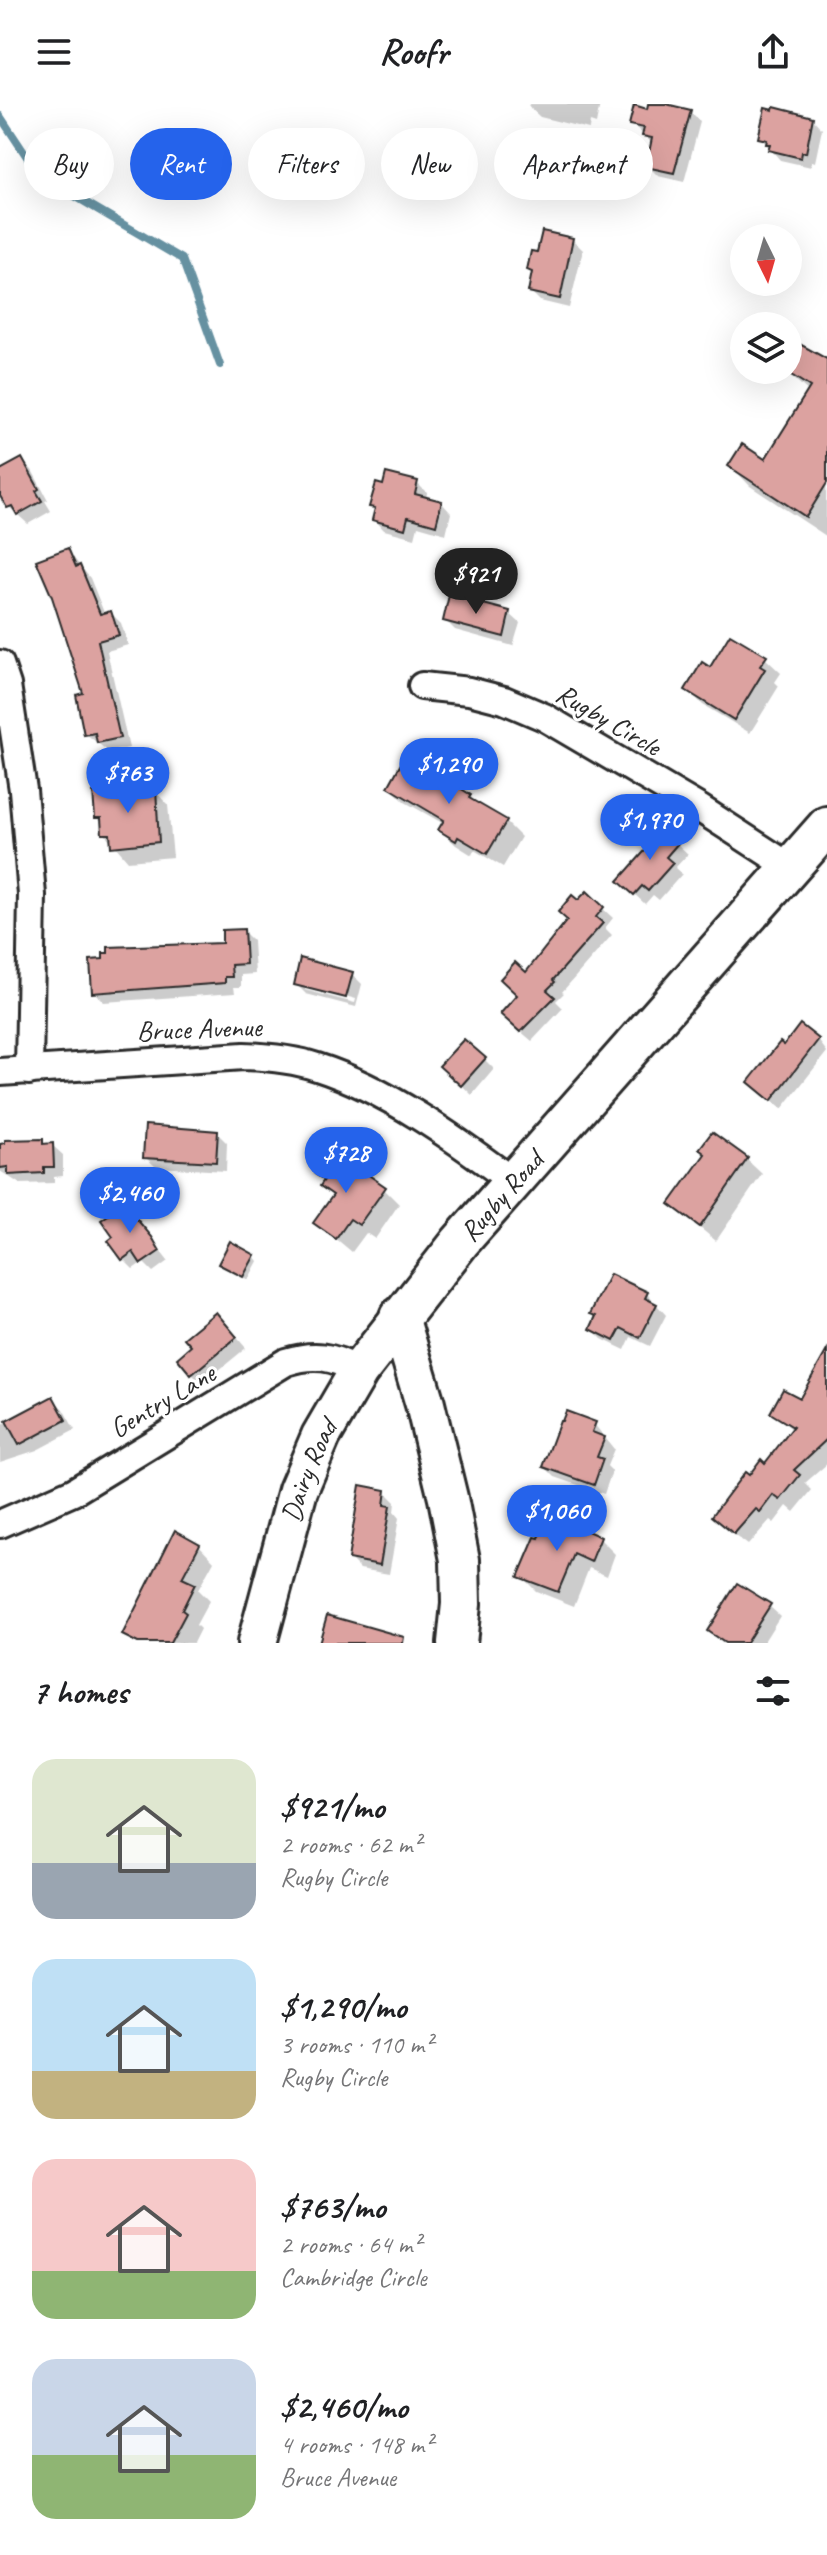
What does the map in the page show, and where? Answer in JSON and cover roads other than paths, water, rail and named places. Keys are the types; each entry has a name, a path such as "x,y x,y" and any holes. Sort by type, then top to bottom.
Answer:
{"street":[{"path":"0,664 7,685 23,790 32,895 29,1071"},
{"name":"Rugby Circle","path":"422,686 469,691 504,700 544,717 699,808 790,867"},
{"name":"Rugby Road","path":"399,1317 512,1181 827,826"},
{"name":"Bruce Avenue","path":"0,1072 244,1056 276,1057 314,1065 351,1079 454,1139 512,1181"},
{"path":"399,1317 429,1418 460,1560 461,1604 457,1643"},
{"name":"Dairy Road","path":"257,1643 298,1490 321,1436 359,1371 399,1317"},
{"name":"Gentry Lane","path":"0,1524 73,1492 286,1362 305,1356 322,1356 340,1360 359,1371"}],"waterway":[{"path":"0,116 39,175 182,259 220,365"}]}
